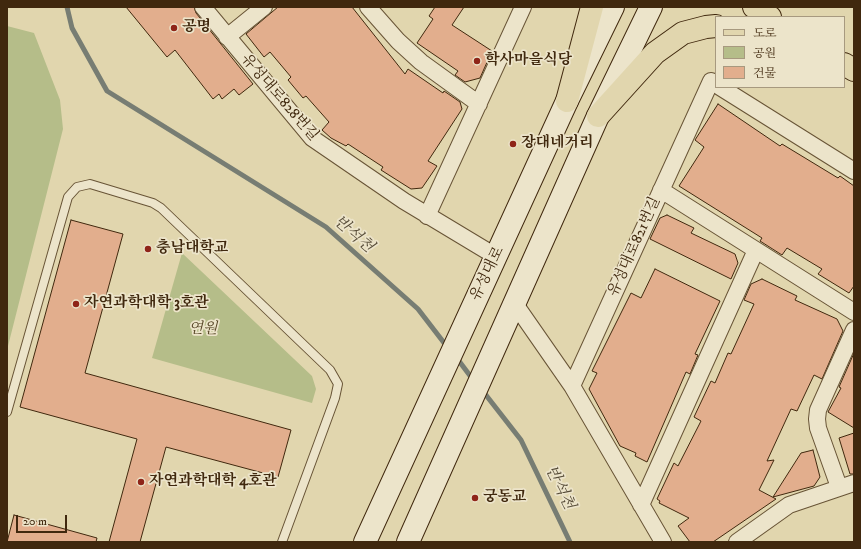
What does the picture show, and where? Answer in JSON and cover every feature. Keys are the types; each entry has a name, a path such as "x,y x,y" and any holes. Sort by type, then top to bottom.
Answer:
{"main road":[{"path":"567,101 592,7"},
{"name":"유성대로","path":"365,542 567,101 613,7"},
{"path":"408,542 451,444 516,304 598,116 651,7"},
{"path":"754,7 768,16"},
{"path":"598,116 655,53 683,33 706,26 715,26"},
{"path":"845,65 854,70"}],"street":[{"name":"유성대로828번길","path":"202,7 312,138 427,216 493,264"},
{"path":"227,37 264,7"},
{"path":"368,7 398,41 420,62 479,104"},
{"path":"427,216 523,7"},
{"path":"661,190 715,86"},
{"path":"722,88 854,171"},
{"name":"유성대로821번길","path":"572,386 661,190 854,312"},
{"path":"641,505 756,250"},
{"path":"516,304 572,386 663,542"},
{"path":"737,542 789,505 847,485 818,428 817,419 818,410 854,330"}],"lane":[{"path":"7,412 68,197 73,191 84,185 96,185 153,203 161,208 330,370 338,384 335,398 282,542"}],"green space":[{"path":"7,26 34,33 60,100 63,129 7,350"},
{"name":"연원","path":"182,253 312,376 316,389 312,403 152,358"}],"building":[{"path":"126,7 194,7 196,13 253,84 239,95 234,89 222,99 219,94 213,99 175,50 167,57"},
{"path":"278,7 352,7 405,74 408,69 443,93 444,91 460,102 462,109 428,161 437,166 422,188 411,189 381,170 383,167 348,144 346,146 331,138 322,130 329,122 306,96 303,98 288,80 291,77 270,52 264,57 246,34"},
{"path":"435,7 464,7 452,25 492,51 480,78 465,82 455,75 458,71 417,43 433,19 429,16"},
{"path":"718,104 780,146 782,144 838,178 840,176 854,186 854,286 849,293 818,274 822,269 787,248 782,255 760,241 762,238 679,186 704,147 695,140"},
{"path":"667,215 694,228 691,233 735,254 738,263 731,279 650,239 660,218"},
{"name":"자연과학대학 3호관","path":"71,220 123,234 85,373 291,430 278,477 166,447 140,542 109,542 137,439 20,407"},
{"path":"655,269 720,301 695,354 698,355 690,374 686,372 647,462 635,456 636,453 620,446 589,389 597,373 592,371 631,293 641,298"},
{"path":"762,279 797,296 795,300 837,319 843,331 822,379 814,375 797,411 791,409 767,461 774,460 759,490 776,499 713,542 690,542 678,526 689,518 659,503 660,501 657,499 674,463 678,466 701,421 694,417 711,381 715,383 728,353 731,354 754,304 744,300 751,284"},
{"path":"854,353 854,428 828,412 841,388 839,387"},
{"path":"854,433 854,474 850,474 839,438"},
{"path":"813,450 820,477 814,486 773,497 801,453"},
{"path":"14,515 97,538 96,542 7,542"}],"waterway":[{"name":"반석천","path":"67,7 72,28 107,91 326,227 418,309 448,348"},
{"name":"반석천","path":"456,357 474,381"},
{"name":"반석천","path":"482,390 521,440 570,542"}],"place":[{"name":"공명","path":"174,28"},
{"name":"학사마을식당","path":"477,61"},
{"name":"장대네거리","path":"513,144"},
{"name":"충남대학교","path":"148,249"},
{"name":"자연과학대학 3호관","path":"76,304"},
{"name":"자연과학대학 4호관","path":"141,482"},
{"name":"궁동교","path":"475,498"}]}
